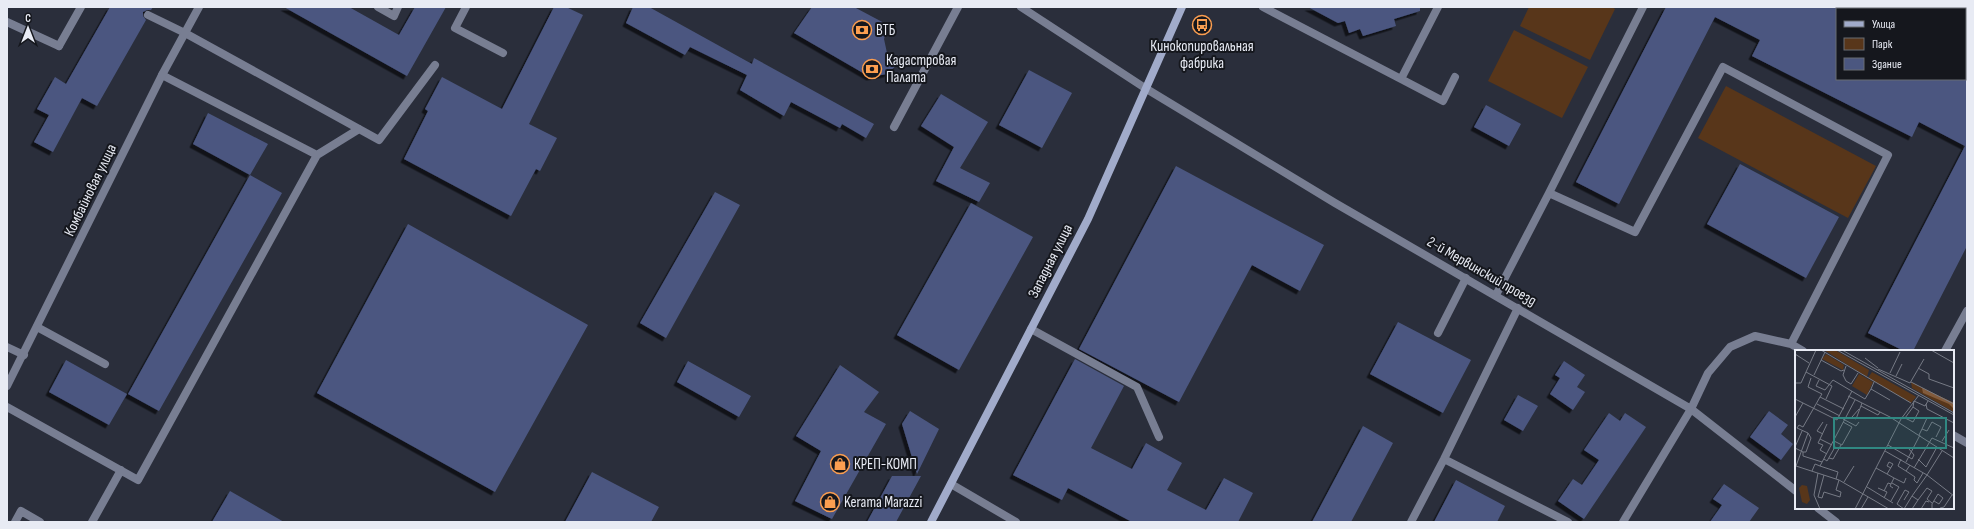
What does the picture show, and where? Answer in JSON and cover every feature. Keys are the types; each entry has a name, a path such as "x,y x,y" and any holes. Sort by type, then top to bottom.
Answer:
{"street":[{"path":"7,22 59,46 81,7"},
{"name":"Комбайновая улица","path":"7,386 38,327 162,75 199,7"},
{"path":"378,7 394,16 398,7"},
{"path":"466,7 455,28 503,53"},
{"path":"894,127 958,7"},
{"name":"2-й Мервинский проезд","path":"1021,7 1145,88 1335,203 1496,295 1691,410 1795,490"},
{"name":"Западная улица","path":"931,522 1088,219 1182,7"},
{"path":"1263,7 1443,101 1455,77"},
{"path":"1401,79 1438,7"},
{"path":"1496,295 1643,7"},
{"path":"148,15 185,33 379,140 435,64"},
{"path":"1549,193 1635,232 1723,67 1888,155 1791,344"},
{"path":"162,75 317,155"},
{"path":"7,407 138,480 317,155 359,129"},
{"path":"1438,334 1466,278"},
{"path":"1411,522 1444,459 1518,308"},
{"path":"1946,350 1967,311"},
{"path":"38,327 105,364"},
{"path":"1031,329 1137,387 1159,437"},
{"path":"1623,522 1691,410 1708,373 1730,347 1755,336 1791,344 1801,350"},
{"path":"7,347 24,355"},
{"path":"1954,436 1967,443"},
{"path":"1444,459 1568,522"},
{"path":"92,522 120,470"},
{"path":"951,484 1016,522"},
{"path":"1819,509 1836,522"},
{"path":"15,522 21,511 40,522"},
{"path":"1821,522 1828,516"}],"green space":[{"path":"1529,7 1612,7 1615,9 1590,60 1520,26"},
{"path":"1514,30 1588,67 1562,118 1488,81"},
{"path":"1726,86 1876,166 1848,218 1698,138"}],"building":[{"path":"110,7 153,7 151,10 143,12 143,16 146,20 97,106 82,98 53,152 34,142 49,115 37,109 55,77 66,84"},
{"path":"284,7 349,7 399,35 415,7 446,7 407,76"},
{"path":"554,7 566,7 583,15 529,124 557,138 540,171 536,169 511,216 404,159 428,111 425,109 442,77 502,109"},
{"path":"633,7 649,7 752,64 754,58 874,124 866,138 842,124 840,128 791,102 784,116 740,90 747,75 690,47 685,55 626,23"},
{"path":"812,7 854,7 888,25 884,39 887,53 901,61 887,74 870,77 794,33"},
{"path":"1308,7 1420,7 1420,11 1394,19 1396,26 1363,36 1360,29 1349,33 1345,21 1338,23"},
{"path":"1666,7 1837,7 1836,80 1967,79 1967,246 1914,350 1902,350 1868,333 1965,146 1919,122 1912,137 1752,56 1760,40 1715,17 1619,204 1576,182"},
{"path":"1029,70 1072,93 1042,148 999,125"},
{"path":"941,94 988,122 960,168 990,183 979,202 936,181 954,147 921,126"},
{"path":"1486,105 1521,124 1509,146 1474,127"},
{"path":"208,113 268,144 250,175 193,144"},
{"path":"1740,164 1839,217 1806,278 1707,224"},
{"path":"1176,166 1324,245 1300,291 1252,265 1179,402 1079,349"},
{"path":"250,175 282,193 159,411 128,394"},
{"path":"715,192 740,205 666,338 640,323"},
{"path":"971,203 1033,237 959,370 897,335"},
{"path":"408,224 588,325 495,492 317,393"},
{"path":"1398,322 1471,360 1443,413 1370,374"},
{"path":"1075,359 1124,386 1091,448 1132,469 1146,443 1182,463 1167,490 1206,510 1224,478 1253,493 1238,522 1132,522 1068,488 1062,500 1013,475"},
{"path":"66,360 127,394 109,425 49,392"},
{"path":"688,361 751,396 739,417 677,382"},
{"path":"1564,361 1585,375 1577,387 1585,392 1573,410 1550,394 1560,378 1555,375"},
{"path":"840,365 879,392 864,412 886,424 832,519 795,501 821,451 796,436"},
{"path":"1518,395 1538,406 1523,431 1504,420"},
{"path":"910,411 939,429 917,474 902,424"},
{"path":"1769,411 1788,425 1781,434 1793,444 1781,460 1750,437"},
{"path":"1609,413 1620,421 1625,413 1646,427 1584,519 1558,501 1573,479 1582,485 1599,460 1584,450"},
{"path":"1363,426 1393,443 1351,522 1312,522"},
{"path":"592,472 659,507 651,522 565,522"},
{"path":"892,476 921,476 896,522 867,522"},
{"path":"1456,480 1505,506 1497,522 1434,522"},
{"path":"1724,484 1759,508 1749,522 1710,522 1722,505 1713,499"},
{"path":"230,491 284,522 212,522"}],"place":[{"name":"Кинокопировальная фабрика","path":"1202,25"},
{"name":"ВТБ","path":"862,30"},
{"name":"Кадастровая Палата","path":"872,69"},
{"name":"КРЕП-КОМП","path":"840,464"},
{"name":"Kerama Marazzi","path":"830,502"}]}
